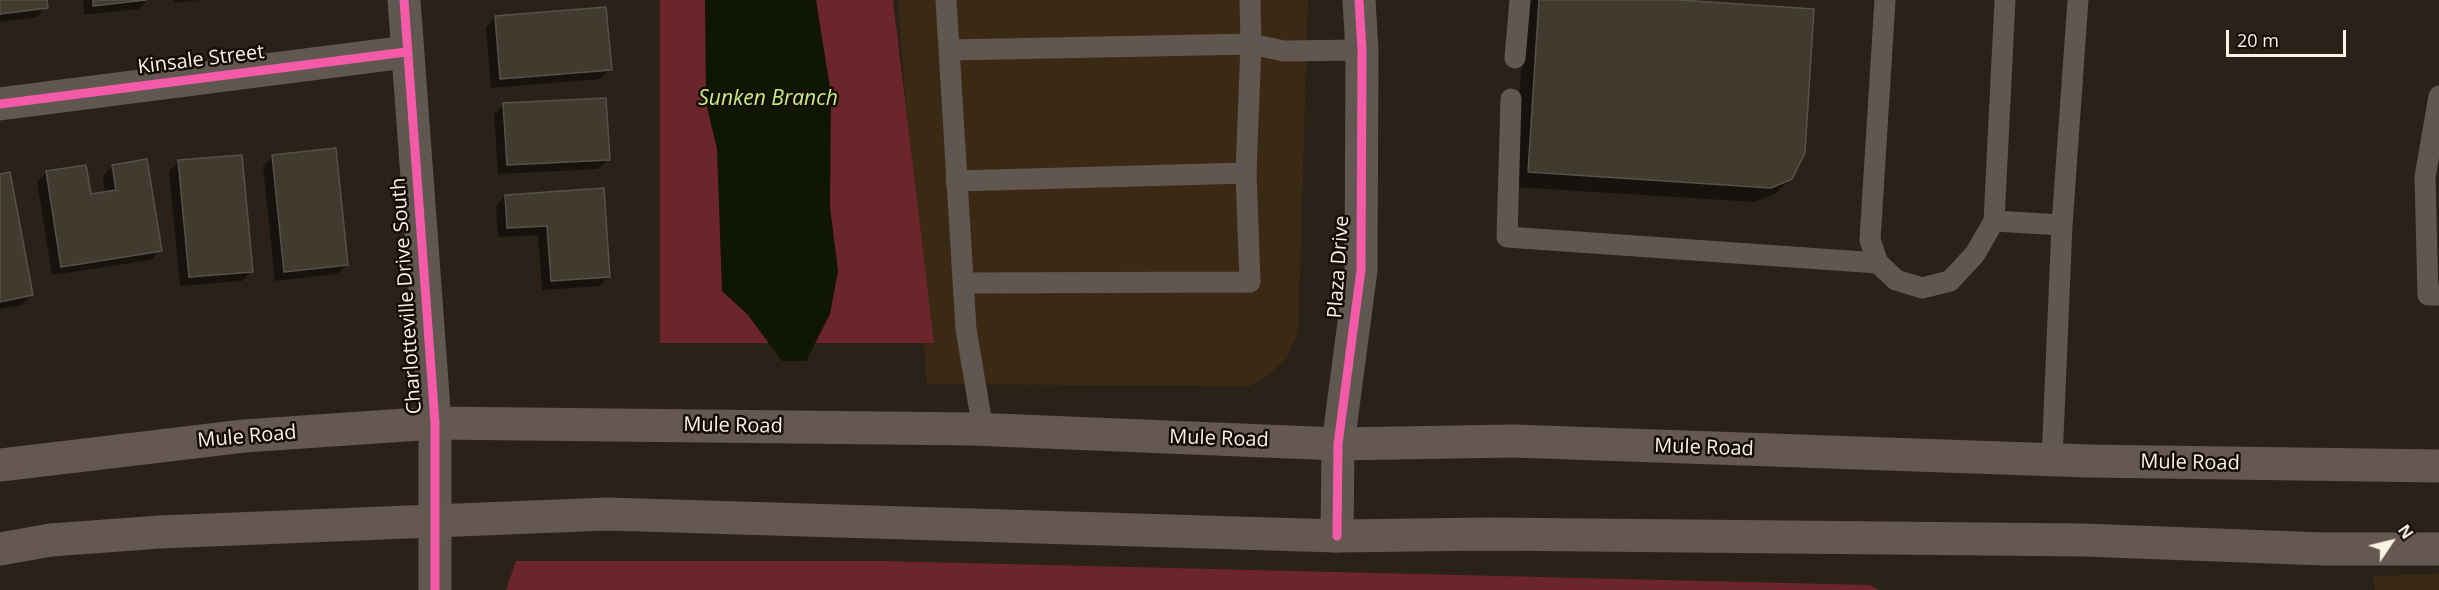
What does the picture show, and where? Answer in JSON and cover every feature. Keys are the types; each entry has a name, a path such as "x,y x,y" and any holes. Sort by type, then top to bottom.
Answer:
{"main road":[{"name":"Mule Road","path":"0,465 244,436 435,423 983,430 1338,444 1513,441 2273,465 2439,466"},
{"path":"0,549 51,540 160,531 607,514 1337,536 1491,534 2071,540 2324,549 2439,549"}],"street":[{"name":"Charlotteville Drive South","path":"404,0 406,52 435,423 433,521 435,590"},
{"name":"Plaza Drive","path":"1337,536 1338,444 1361,270 1362,50 1359,0"},
{"name":"Kinsale Street","path":"0,104 406,52"}],"lane":[{"path":"946,0 966,329 983,430"},
{"path":"963,283 1250,282 1246,172 1251,44 1250,0"},
{"path":"1515,58 1520,0"},
{"path":"1885,0 1870,240 1878,263 1896,280 1922,288 1950,281 1975,254 1994,221 2005,0"},
{"path":"2052,459 2062,225 2078,0"},
{"path":"949,50 1251,44 1284,51 1362,50"},
{"path":"2439,96 2425,177 2428,295 2439,296"},
{"path":"1511,99 1507,237 1878,263"},
{"path":"956,181 1246,172"},
{"path":"1994,221 2062,225"}],"shaded area":[{"path":"660,0 893,0 934,343 660,343"},
{"path":"898,0 1308,0 1298,332 1287,358 1268,376 1250,386 927,384"},
{"path":"516,561 882,561 1870,585 1879,590 506,590"},
{"path":"2439,574 2439,590 2375,590 2373,576"}],"water":[{"name":"Sunken Branch","path":"705,0 816,0 831,94 830,207 838,271 830,314 806,361 782,361 748,315 722,291 717,149 706,103"}],"building":[{"path":"0,0 47,0 48,8 0,14"},
{"path":"93,0 146,0 93,6"},
{"path":"1539,0 1679,0 1814,9 1805,153 1792,179 1771,188 1528,172"},
{"path":"606,7 612,70 500,79 495,16"},
{"path":"606,98 610,160 507,165 503,103"},
{"path":"336,148 348,265 284,272 272,155"},
{"path":"242,155 253,272 189,277 178,160"},
{"path":"147,159 162,251 61,267 46,171 86,165 91,194 116,190 112,165"},
{"path":"10,172 33,295 0,302 0,174"},
{"path":"604,188 610,277 551,281 547,226 507,228 505,195"}],"cycle path":[{"path":"404,0 435,423 435,590"},
{"path":"1337,536 1338,444 1361,270 1362,50 1359,0"},
{"path":"0,104 406,52"}]}
